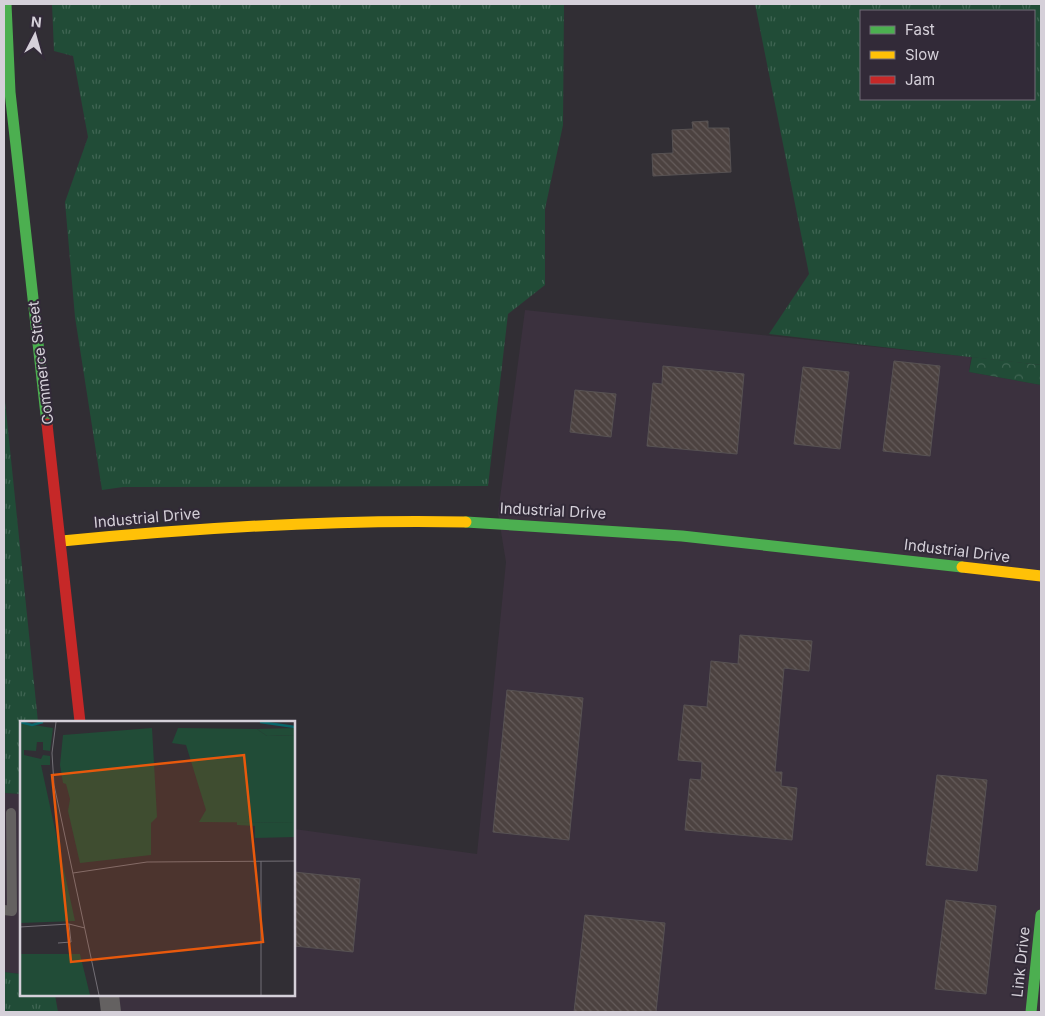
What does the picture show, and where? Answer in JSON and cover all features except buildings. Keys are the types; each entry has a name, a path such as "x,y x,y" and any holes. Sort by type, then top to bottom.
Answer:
{"street":[{"name":"Commerce Street","path":"6,4 10,92 62,541 80,721"},
{"name":"Industrial Drive","path":"62,541 185,529 331,521 465,522 622,530 1041,576"},
{"name":"Link Drive","path":"1031,1012 1041,915"},
{"path":"109,996 110,1012"}],"lane":[{"path":"4,910 12,911 7,812 20,816"}],"shaded area":[{"path":"525,310 971,357 969,372 1041,385 1041,1012 119,1012 117,996 295,996 295,829 477,854 506,562 498,513"},
{"path":"4,793 20,794 20,974 4,972"}],"green space":[{"path":"52,4 564,4 563,125 545,209 545,285 508,314 488,486 123,487 102,490 75,317 65,202 88,137 73,56 54,51"},
{"path":"755,4 1041,4 1041,365 769,334 809,274"},
{"path":"972,357 1041,365 1041,385 969,372"},
{"path":"4,391 38,721 20,721 20,794 4,793"},
{"path":"4,972 20,974 20,996 55,996 58,1012 4,1012"}],"traffic: fast":[{"path":"6,4 10,92 47,424"},
{"path":"466,522 682,536 962,567"},
{"path":"1031,1012 1041,915"}],"traffic: slow":[{"path":"62,541 263,525 415,521 466,522"},
{"path":"962,567 1041,576"}],"traffic: jam":[{"path":"47,424 80,721"}]}
